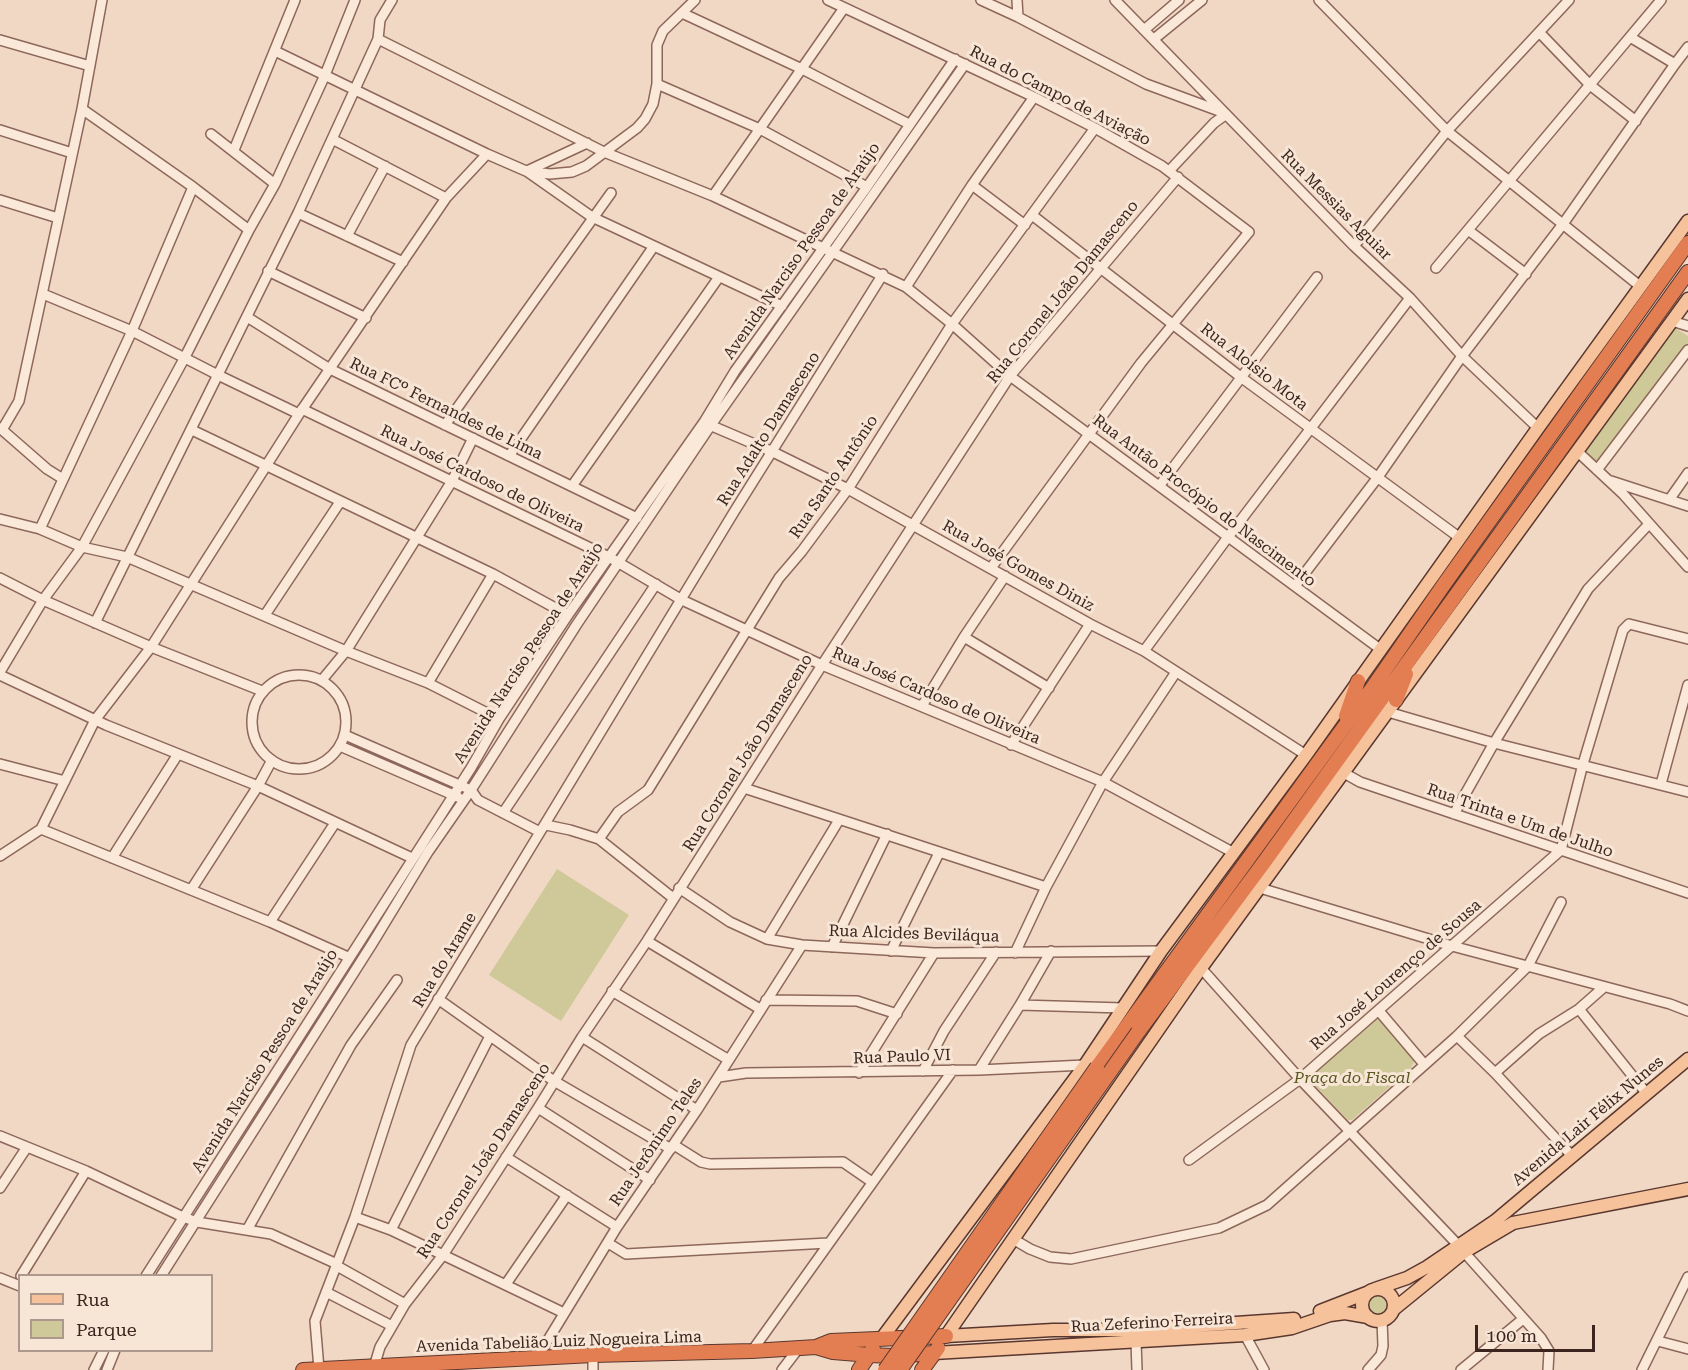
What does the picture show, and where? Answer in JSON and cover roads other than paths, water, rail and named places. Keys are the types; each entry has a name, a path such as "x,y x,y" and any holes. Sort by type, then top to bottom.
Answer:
{"highway":[{"path":"885,1370 1091,1066 1342,730 1688,243"},
{"path":"900,1370 1138,1032 1265,861 1688,272"},
{"path":"1392,706 1413,656"},
{"path":"1342,730 1358,681"},
{"path":"922,1370 946,1336"},
{"name":"Avenida Tabelião Luiz Nogueira Lima","path":"303,1370 497,1365 537,1358 752,1351 816,1347 831,1341 946,1336"},
{"path":"859,1370 882,1338"},
{"name":"Avenida Tabelião Luiz Nogueira Lima","path":"816,1347 833,1352 870,1355 934,1353"}],"main road":[{"path":"882,1338 1091,1066 1123,1008 1161,951 1306,755 1688,221"},
{"path":"946,1336 1201,968 1688,298"},
{"name":"Avenida Lair Félix Nunes","path":"1509,1209 1688,1059"},
{"name":"Rua Zeferino Ferreira","path":"946,1336 1053,1330 1135,1330 1288,1321 1329,1309 1407,1278 1513,1223 1688,1189"},
{"path":"1509,1209 1513,1223"},
{"name":"Rua Zeferino Ferreira","path":"1394,1309 1509,1209"},
{"path":"1372,1291 1386,1291 1393,1299 1394,1309 1391,1315 1377,1320 1368,1317 1362,1304 1372,1291"},
{"name":"Rua Zeferino Ferreira","path":"934,1353 1245,1335 1292,1328 1330,1315 1345,1313 1368,1317"},
{"path":"1053,1330 1055,1345"}],"street":[{"path":"63,479 47,469 1,429 19,401 82,109 102,0"},
{"path":"234,150 295,0"},
{"path":"355,0 325,75 275,184 249,230 185,357 82,547 44,600 0,673 95,720 258,786 412,858"},
{"path":"95,623 298,213 378,39 380,20 392,0"},
{"path":"526,171 549,174 572,172 586,166 645,119 653,104 657,84 657,45 663,31 695,0"},
{"name":"Rua do Campo de Aviação","path":"828,0 1095,128 1178,177 1249,232 1174,324"},
{"path":"981,0 1146,84 1225,114 1169,171"},
{"path":"1017,0 1018,17"},
{"name":"Rua Messias Aguiar","path":"1115,0 1354,246 1410,298 1462,356 1538,428"},
{"path":"1144,30 1179,0"},
{"path":"1154,39 1189,4 1202,0"},
{"path":"1319,0 1447,131 1641,287"},
{"path":"1354,246 1447,131 1569,0"},
{"path":"1436,268 1661,0"},
{"path":"713,196 844,8"},
{"path":"682,12 802,69 909,124"},
{"path":"1156,19 1165,30"},
{"path":"1540,33 1590,85 1635,121"},
{"path":"1630,37 1676,64"},
{"path":"0,39 90,66"},
{"name":"Rua Antão Procópio do Nascimento","path":"378,39 604,152 713,196 883,274 906,287 1010,376 1380,649"},
{"path":"1294,586 1378,477 1462,356 1563,224 1688,47"},
{"path":"275,51 526,171 592,217 782,306"},
{"name":"Avenida Narciso Pessoa de Araújo","path":"162,1274 197,1222 428,852 465,800 707,424 735,371 782,306 828,250 867,187 955,59"},
{"name":"Avenida Narciso Pessoa de Araújo","path":"147,1274 499,719 568,615 707,424 828,250 965,64"},
{"path":"657,84 760,129 867,187"},
{"path":"906,287 972,185 1034,97"},
{"path":"82,109 193,187 249,230"},
{"name":"Rua Santo Antônio","path":"598,840 618,812 648,790 779,578 802,552 848,489 952,324 1095,128"},
{"path":"0,130 72,153"},
{"path":"211,134 275,184"},
{"path":"332,139 446,198"},
{"path":"526,171 587,143"},
{"path":"0,856 40,829 95,720 151,647 300,412 446,198 487,154"},
{"path":"347,236 385,166"},
{"name":"Rua Coronel João Damasceno","path":"374,1367 376,1356 405,1304 443,1255 1010,376 1178,177"},
{"path":"972,185 1025,225"},
{"path":"40,529 132,331 193,187"},
{"path":"445,425 611,193"},
{"path":"0,200 58,218"},
{"path":"298,213 403,262"},
{"name":"Rua Aloísio Mota","path":"1032,215 1242,378 1460,538"},
{"path":"1468,230 1526,274"},
{"path":"509,456 654,246"},
{"path":"268,272 366,318"},
{"name":"Rua Adalto Damasceno","path":"682,600 883,274"},
{"path":"572,486 719,277"},
{"path":"1160,485 1317,277"},
{"name":"Rua José Cardoso de Oliveira","path":"43,294 75,305 132,331 218,375 452,481 619,562 682,600 822,665 1103,782 1234,853"},
{"path":"1144,651 1410,298"},
{"name":"Rua FCº Fernandes de Lima","path":"248,317 330,369 637,518"},
{"path":"1672,321 1688,326"},
{"path":"991,568 1141,363 1174,324"},
{"path":"1597,470 1688,350"},
{"name":"Rua José Gomes Diniz","path":"707,424 773,452 848,489 1090,624 1144,651 1306,755"},
{"path":"192,430 415,539 494,574 568,615"},
{"path":"322,680 346,651 452,481 473,438"},
{"path":"1578,452 1606,479 1625,491 1688,506"},
{"path":"1669,500 1688,473"},
{"path":"1625,491 1648,525 1688,567"},
{"path":"265,615 340,502"},
{"path":"0,519 40,529 82,547 127,557 346,651 428,683 499,719"},
{"path":"1454,814 1494,743 1588,589 1648,525"},
{"path":"428,683 494,574"},
{"path":"922,706 1005,576"},
{"path":"0,578 95,623 262,692"},
{"path":"504,813 656,584"},
{"name":"Rua do Arame","path":"319,1369 315,1326 355,1217 411,1045 682,600"},
{"path":"1011,745 1090,624"},
{"path":"1561,850 1583,764 1625,627 1629,624 1688,639"},
{"path":"964,637 1049,688"},
{"path":"1015,953 1046,887 1103,782 1176,672"},
{"path":"297,674 310,675 322,680 333,687 343,704 347,722 340,746 330,758 304,769 290,768 272,760 257,744 252,731 255,704 262,692 278,680 297,674"},
{"path":"1661,784 1685,713 1688,685"},
{"path":"1392,706 1494,743 1688,792"},
{"path":"345,735 459,784 471,790 478,800"},
{"path":"340,746 465,800 478,800 543,829 570,830 598,840 672,898"},
{"path":"112,858 178,754"},
{"path":"191,890 258,786 272,760"},
{"path":"0,764 65,781"},
{"name":"Rua Trinta e Um de Julho","path":"1344,772 1360,782 1688,893"},
{"path":"744,788 1046,887"},
{"path":"767,939 839,820"},
{"path":"270,922 335,823"},
{"path":"40,829 270,922 348,957"},
{"path":"832,947 887,834"},
{"name":"Rua José Lourenço de Sousa","path":"1189,1160 1300,1079 1561,850"},
{"path":"891,951 939,853"},
{"name":"Rua Alcides Beviláqua","path":"680,888 730,922 767,939 802,945 934,953 1161,951"},
{"path":"1260,888 1688,1011"},
{"path":"1013,1239 1050,1257 1071,1259 1219,1228 1267,1205 1457,1036 1528,966 1561,902"},
{"path":"647,940 760,1009"},
{"name":"Rua Jerônimo Teles","path":"537,1358 617,1227 719,1077 802,945"},
{"path":"979,1070 1051,951"},
{"path":"923,1071 944,1031 996,952"},
{"path":"859,1073 934,953"},
{"path":"1201,968 1300,1079 1462,1249 1546,1345 1549,1351 1548,1370"},
{"path":"247,1230 351,1045 397,980"},
{"path":"1496,1073 1539,1034 1579,1009 1604,987"},
{"path":"612,991 729,1060"},
{"path":"438,999 554,1082 701,1162 710,1164 843,1162 872,1182"},
{"path":"766,1000 857,1001 897,1014"},
{"path":"1020,1005 1123,1008"},
{"path":"1579,1009 1647,1094"},
{"path":"1379,1011 1424,1064"},
{"path":"391,1230 490,1036"},
{"path":"1457,1036 1496,1073 1573,1157"},
{"path":"582,1037 697,1110"},
{"name":"Rua Paulo VI","path":"719,1077 746,1073 859,1073 1091,1066"},
{"path":"752,1351 953,1070"},
{"path":"538,1108 650,1180"},
{"path":"0,1136 86,1170 183,1217 197,1222 271,1234 337,1265 405,1304"},
{"path":"0,1188 27,1146"},
{"path":"506,1157 617,1227"},
{"path":"23,1274 86,1170"},
{"path":"506,1284 567,1195"},
{"path":"355,1217 391,1230 564,1313"},
{"path":"608,1243 626,1254 828,1243"},
{"path":"1642,1370 1688,1277"},
{"path":"0,1278 18,1281"},
{"path":"326,1292 392,1326"},
{"path":"1461,1370 1523,1319"},
{"path":"1368,1370 1380,1355 1383,1346 1382,1320"},
{"path":"1245,1335 1264,1370"},
{"path":"1136,1341 1137,1370"},
{"path":"1658,1341 1688,1349"},
{"path":"782,1370 798,1348"},
{"path":"94,1370 103,1352"},
{"path":"107,1370 114,1352"},
{"path":"593,1355 593,1370"}],"park label":[{"name":"Praça do Fiscal","path":"1352,1078"}]}
